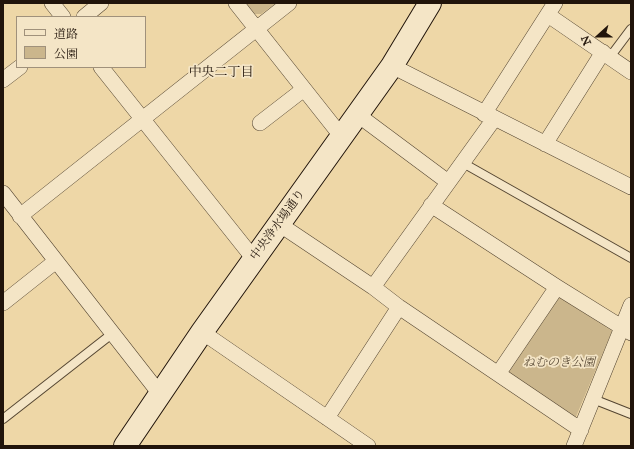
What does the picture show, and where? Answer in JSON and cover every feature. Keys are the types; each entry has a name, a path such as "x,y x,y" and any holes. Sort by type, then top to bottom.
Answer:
{"street":[{"path":"52,3 61,16"},
{"path":"85,16 101,3"},
{"path":"236,3 342,137"},
{"path":"20,216 289,3"},
{"name":"中央浄水場通り","path":"125,446 202,332 392,66 430,3"},
{"path":"373,287 431,205 463,163 551,9 631,72"},
{"path":"545,144 607,54"},
{"path":"392,66 631,187"},
{"path":"3,80 19,68"},
{"path":"102,68 254,259"},
{"path":"260,123 304,89"},
{"path":"358,115 448,182"},
{"path":"3,194 160,394"},
{"path":"431,205 626,330"},
{"path":"279,224 581,430"},
{"path":"3,303 56,261"},
{"path":"498,374 557,287"},
{"path":"574,446 593,399 626,330 631,305"},
{"path":"327,418 399,307"},
{"path":"202,332 368,446"}],"lane":[{"path":"607,54 631,29"},
{"path":"463,163 631,258"},
{"path":"3,419 113,333"},
{"path":"593,399 631,414"}],"green space":[{"path":"243,3 276,3 261,14 251,14"},
{"name":"ねむのき公園","path":"559,297 612,331 575,419 507,373"}],"district":[{"name":"中央二丁目","path":"221,73"}]}
